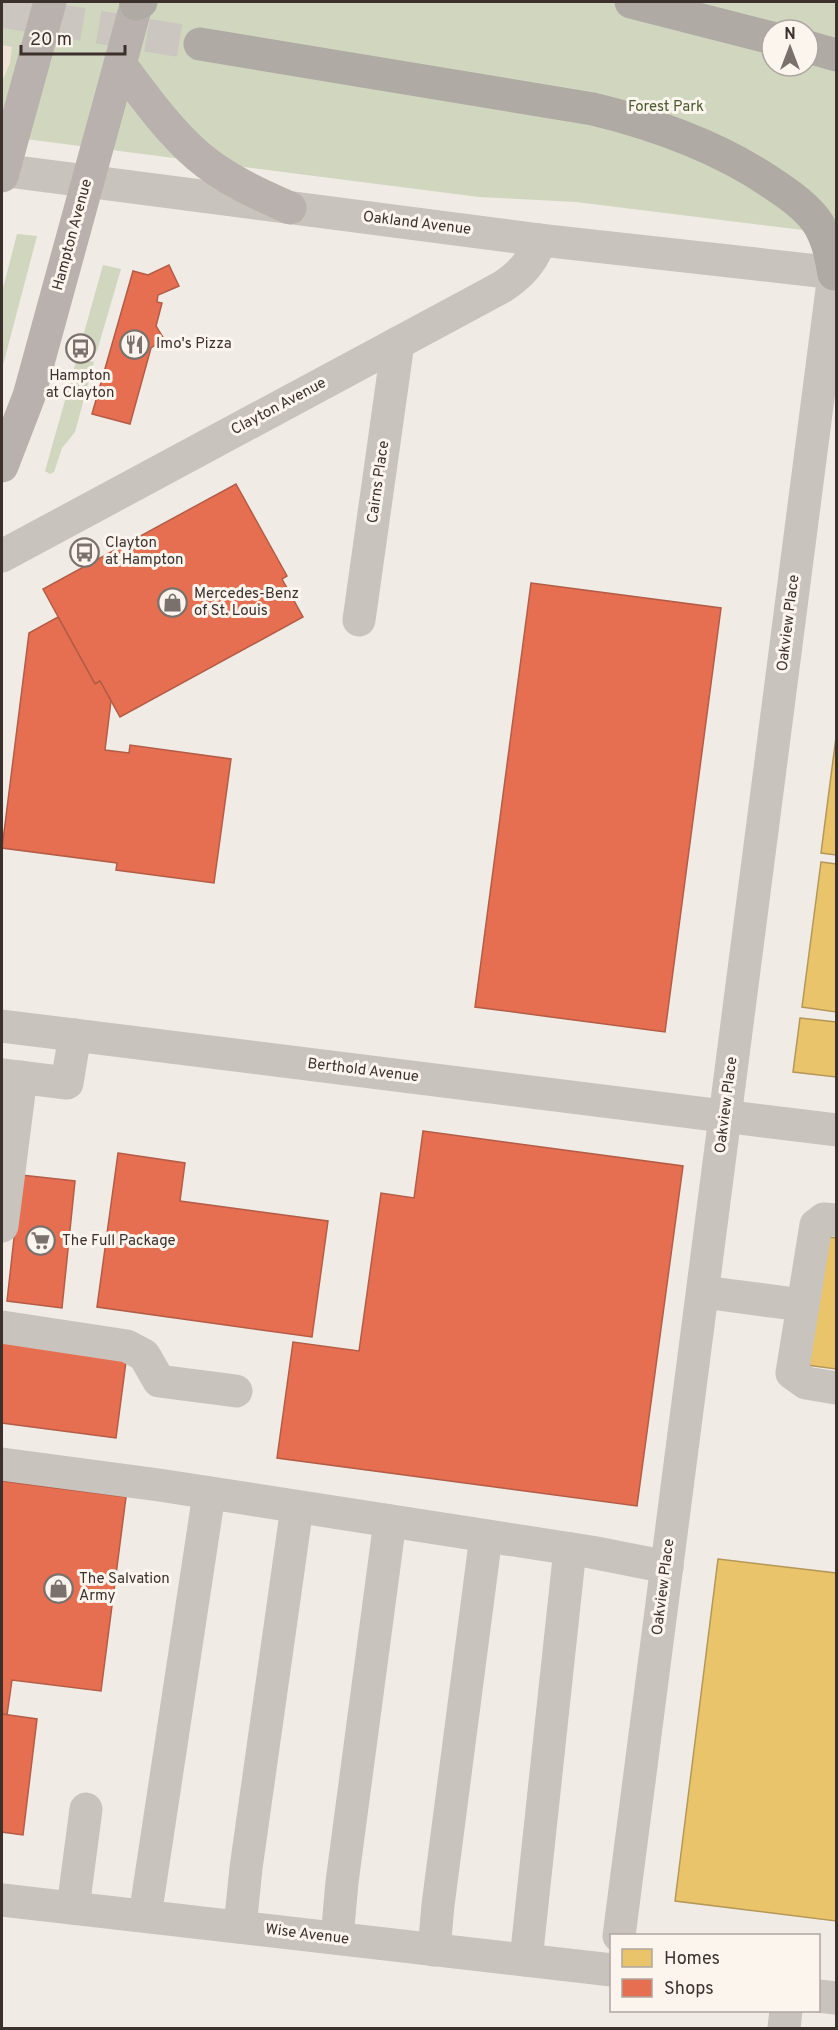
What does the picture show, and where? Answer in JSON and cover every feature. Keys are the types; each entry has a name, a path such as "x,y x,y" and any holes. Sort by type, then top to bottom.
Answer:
{"highway":[{"path":"631,2 760,35"},
{"path":"200,44 593,109 676,133 764,177 804,208 819,224 836,274"},
{"path":"820,50 837,55"}],"main road":[{"path":"2,172 50,2"},
{"name":"Hampton Avenue","path":"2,466 29,396 138,2"},
{"path":"120,64 165,123 199,157 226,176 290,208"}],"street":[{"name":"Oakland Avenue","path":"2,172 88,181 540,240 836,274"},
{"name":"Clayton Avenue","path":"2,556 502,287 518,277 530,263 540,240"},
{"name":"Oakview Place","path":"619,1934 836,274"},
{"name":"Cairns Place","path":"359,620 398,343"},
{"name":"Berthold Avenue","path":"2,1026 837,1130"},
{"path":"2,1218 11,1076 67,1083 75,1035"},
{"path":"837,1220 824,1219 816,1225 792,1373 806,1383 837,1388"},
{"path":"703,1292 802,1305"},
{"path":"2,1327 127,1346 144,1355 159,1381 236,1391"},
{"path":"2,1464 173,1487 570,1549 667,1567"},
{"path":"145,1916 209,1494"},
{"path":"240,1927 256,1792 297,1507"},
{"path":"337,1938 342,1882 390,1521"},
{"path":"434,1950 486,1536"},
{"path":"526,1960 570,1549"},
{"path":"73,1908 86,1809"},
{"name":"Wise Avenue","path":"2,1900 610,1970"},
{"path":"820,1996 837,1998"},
{"path":"784,2028 786,2012"}],"green space":[{"name":"Forest Park","path":"2,2 836,2 836,234 576,202 479,197 2,136"},
{"path":"17,234 37,236 2,369 2,292"},
{"path":"103,265 121,269 97,351 80,347"},
{"path":"77,358 94,362 75,432 62,448 54,472 50,474 45,471"}],"shaded area":[{"path":"2,45 12,47 10,63 2,82"}],"building: Homes":[{"path":"836,737 836,855 821,853"},
{"path":"821,862 836,864 836,1012 802,1007"},
{"path":"800,1018 836,1022 836,1077 793,1072"},
{"path":"816,1235 836,1238 836,1369 799,1364"},
{"path":"718,1559 836,1573 836,1921 675,1901"}],"building: Shops":[{"name":"Imo's Pizza","path":"169,265 179,286 158,295 157,302 162,303 156,326 164,339 151,348 130,424 92,414 133,271 148,275"},
{"name":"Mercedes-Benz of St. Louis","path":"236,484 287,576 282,579 303,617 120,717 100,681 95,684 43,589"},
{"path":"531,583 721,608 665,1032 475,1007"},
{"path":"58,617 95,684 100,681 111,701 105,750 129,753 130,745 231,759 214,883 116,870 117,863 2,848 29,633"},
{"path":"423,1131 683,1166 637,1506 277,1458 293,1342 359,1351 381,1193 414,1198"},
{"path":"118,1153 185,1163 180,1201 328,1221 312,1337 97,1307"},
{"name":"The Full Package","path":"21,1175 75,1181 62,1308 7,1301"},
{"path":"2,1338 127,1354 116,1438 2,1423"},
{"name":"The Salvation Army","path":"2,1481 126,1497 101,1691 12,1680 7,1715 2,1714"},
{"path":"2,1714 37,1719 23,1835 2,1832"}],"tunnel":[{"path":"2,11 200,44"}],"place":[{"name":"Imo's Pizza","path":"135,344"},
{"name":"Hampton at Clayton","path":"80,349"},
{"name":"Clayton at Hampton","path":"84,552"},
{"name":"Mercedes-Benz of St. Louis","path":"173,603"},
{"name":"The Full Package","path":"41,1241"},
{"name":"The Salvation Army","path":"58,1588"}]}
